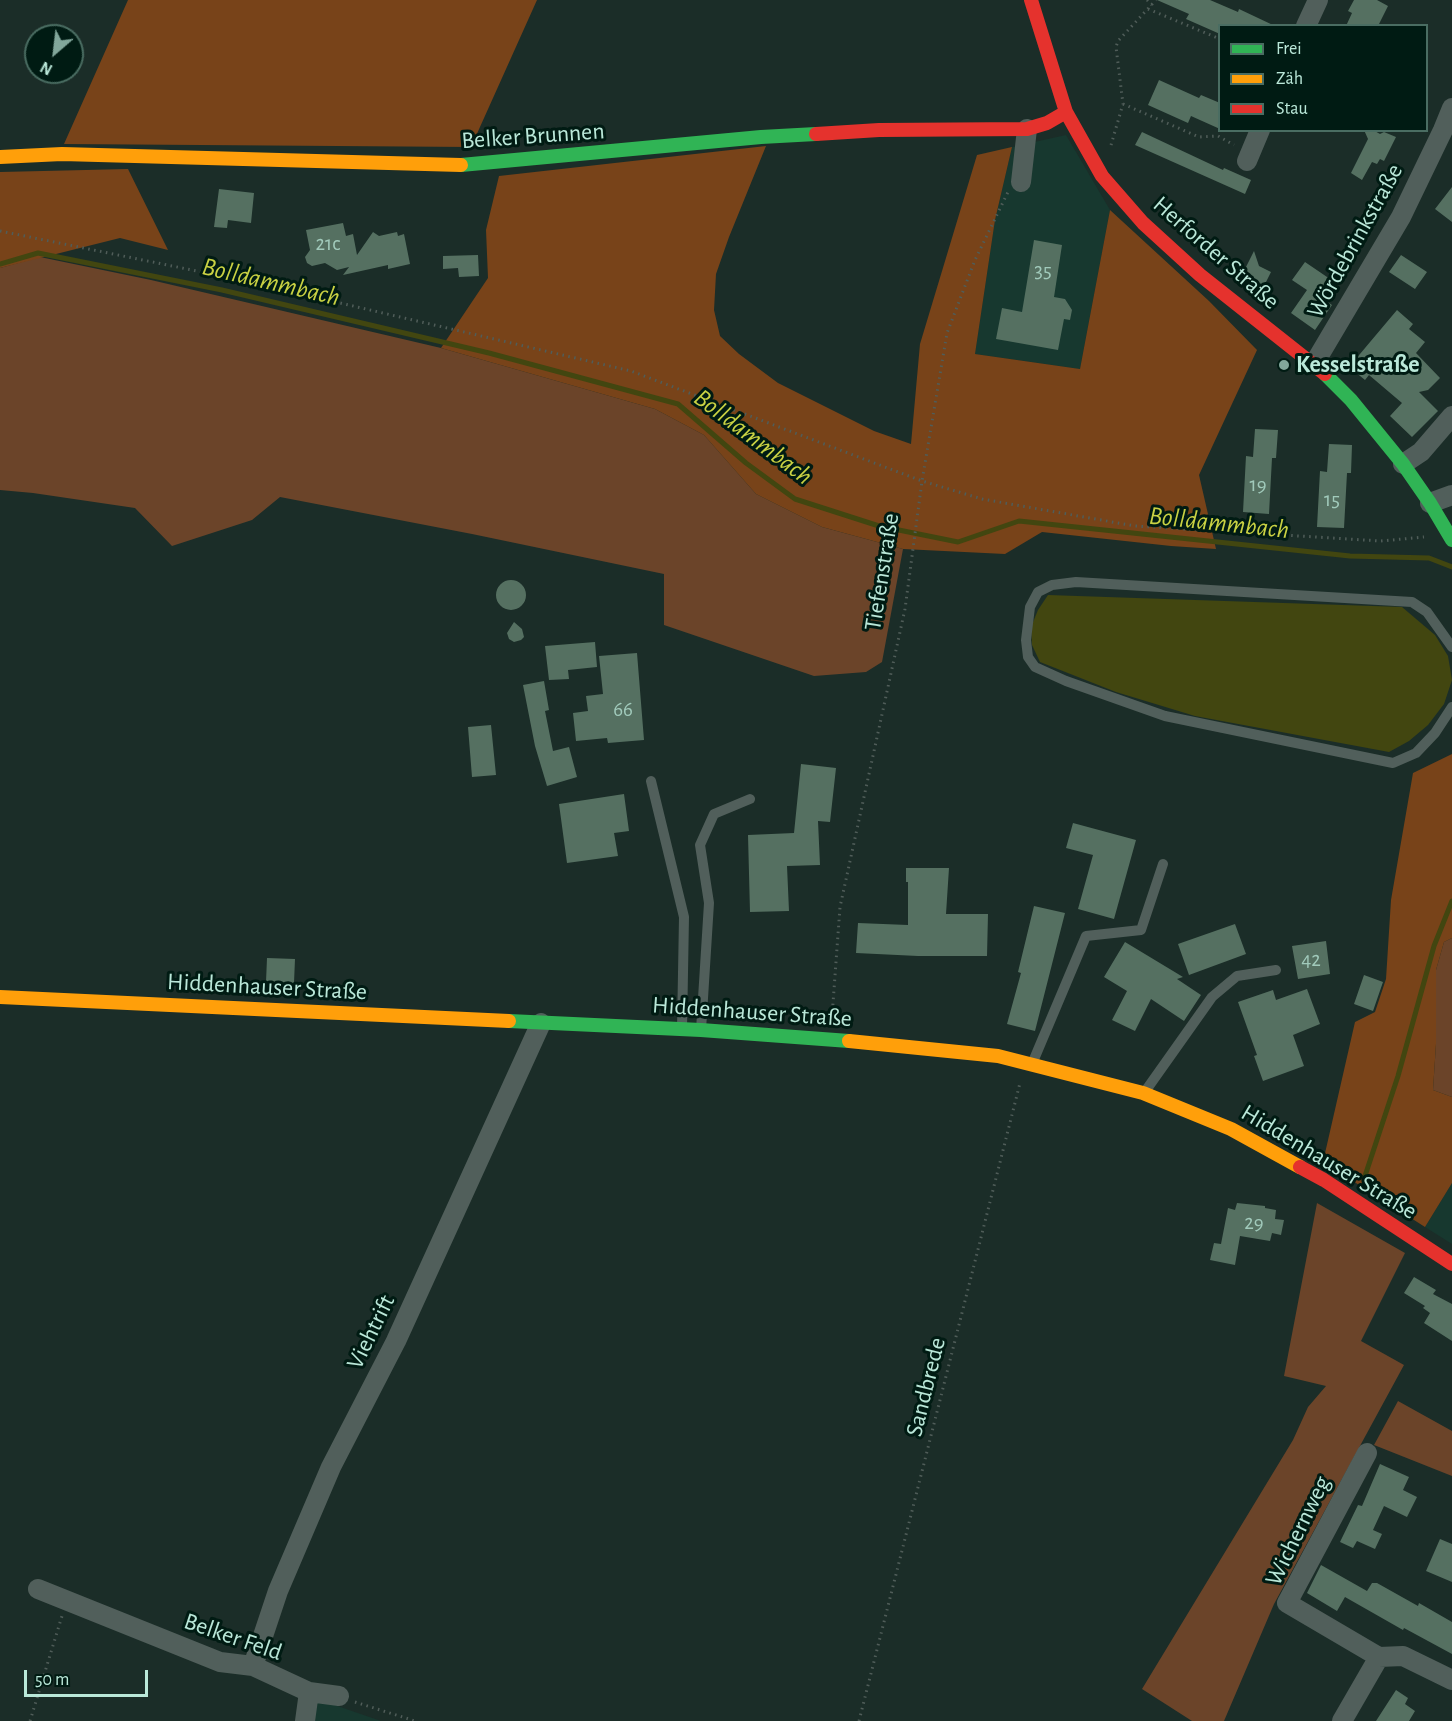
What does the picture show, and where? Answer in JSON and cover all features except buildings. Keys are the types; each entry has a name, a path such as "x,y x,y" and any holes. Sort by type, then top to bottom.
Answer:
{"street":[{"name":"Herforder Straße","path":"1031,0 1066,112 1102,176 1143,223 1200,275 1314,364 1351,400 1430,503 1444,532"},
{"name":"Wördebrinkstraße","path":"1314,364 1401,217 1452,108"},
{"name":"Belker Brunnen","path":"0,157 62,154 454,165 785,135 879,130 1027,129 1047,123 1066,112"},
{"path":"1021,182 1027,129"},
{"path":"1247,160 1259,132"},
{"path":"1403,465 1421,452 1452,416"},
{"path":"1430,503 1452,495"},
{"name":"Hiddenhauser Straße","path":"0,997 701,1030 830,1039 999,1056 1143,1093 1231,1129 1324,1180 1452,1264"},
{"name":"Viehtrift","path":"253,1666 278,1591 331,1467 396,1341 541,1023"},
{"name":"Wichernweg","path":"1367,1452 1287,1603 1379,1658"},
{"name":"Belker Feld","path":"38,1589 220,1662 253,1666 309,1692 339,1696"},
{"path":"1342,1721 1379,1658 1403,1656 1452,1680"},
{"path":"305,1721 309,1692"}],"lane":[{"path":"1451,712 1436,733 1416,753 1393,763 1165,717 1065,681 1035,667 1028,657 1026,640 1030,607 1038,592 1052,585 1076,582 1412,602 1427,612 1452,647"},
{"path":"651,781 684,917 682,1029"},
{"path":"701,1030 709,903 700,845 714,814 750,799"},
{"path":"1029,1063 1086,936 1141,930 1163,864"},
{"path":"1143,1093 1212,997 1237,976 1276,970"}],"path":[{"path":"1147,0 1152,5"},
{"path":"1102,176 1123,104 1116,47 1118,41 1156,0"},
{"path":"1148,9 1218,38"},
{"path":"1123,104 1199,137 1218,136 1233,143 1236,147 1234,155 1247,160"},
{"name":"Tiefenstraße","path":"830,1039 840,907 904,609 922,481 947,333 975,260 1006,194 1021,182"},
{"path":"0,231 246,281 631,371 922,481 982,499 1135,526 1381,541 1444,532"},
{"name":"Sandbrede","path":"859,1721 1029,1063"},
{"path":"30,1721 67,1600"},
{"path":"339,1696 415,1721"}],"shaded area":[{"path":"128,0 537,0 471,147 64,144"},
{"path":"1066,135 1110,210 1080,369 975,354 995,220 1012,147"},
{"path":"766,146 716,274 714,310 720,336 739,354 778,383 874,431 911,444 920,344 977,155 1012,147 995,220 975,354 1080,369 1110,210 1209,301 1257,350 1199,475 1216,549 1042,532 1005,554 903,549 822,527 756,494 704,435 655,409 441,348 488,278 486,230 499,176"},
{"path":"128,169 168,250 120,238 0,268 0,172"},
{"path":"40,257 151,280 441,348 655,409 704,435 756,494 822,527 903,549 882,662 866,672 814,676 664,625 664,574 472,534 280,497 252,520 172,546 135,508 0,490 0,268"},
{"path":"1048,595 1402,607 1435,635 1448,656 1452,680 1444,704 1428,725 1409,741 1389,752 1195,716 1116,692 1040,662 1032,645 1031,627"},
{"path":"1452,754 1452,938 1444,942 1436,970 1436,1044 1433,1090 1452,1097 1452,1183 1425,1227 1323,1162 1355,1022 1375,1012 1386,979 1391,900 1413,773"},
{"path":"1452,938 1452,1097 1433,1090 1436,1044 1436,970 1444,942"},
{"path":"1452,1183 1452,1244 1425,1227"},
{"path":"1317,1203 1405,1253 1361,1341 1404,1365 1274,1604 1224,1721 1192,1721 1142,1689 1293,1440 1308,1407 1326,1386 1284,1376"},
{"path":"1398,1401 1452,1431 1452,1476 1374,1445"},
{"path":"317,1699 381,1721 310,1721"}],"waterway":[{"name":"Bolldammbach","path":"0,264 38,253 222,290 489,353 678,404 746,463 795,499 879,526 958,542 1019,521 1350,556 1429,558 1452,567"},
{"path":"1364,1179 1398,1076 1434,946 1452,901"}],"traffic: fast":[{"path":"461,165 816,134"},
{"path":"1325,374 1351,400 1403,464 1452,540"},
{"path":"509,1021 701,1030 849,1041"}],"traffic: slow":[{"path":"0,157 62,154 461,165"},
{"path":"0,997 509,1021"},
{"path":"849,1041 998,1056 1143,1093 1231,1129 1300,1167"}],"traffic: jam":[{"path":"1031,0 1066,112 1102,176 1143,223 1200,275 1325,374"},
{"path":"816,134 879,130 1027,129 1047,123 1066,112"},
{"path":"1300,1167 1324,1180 1452,1264"}],"place":[{"name":"Kesselstraße","path":"1284,365"}]}
